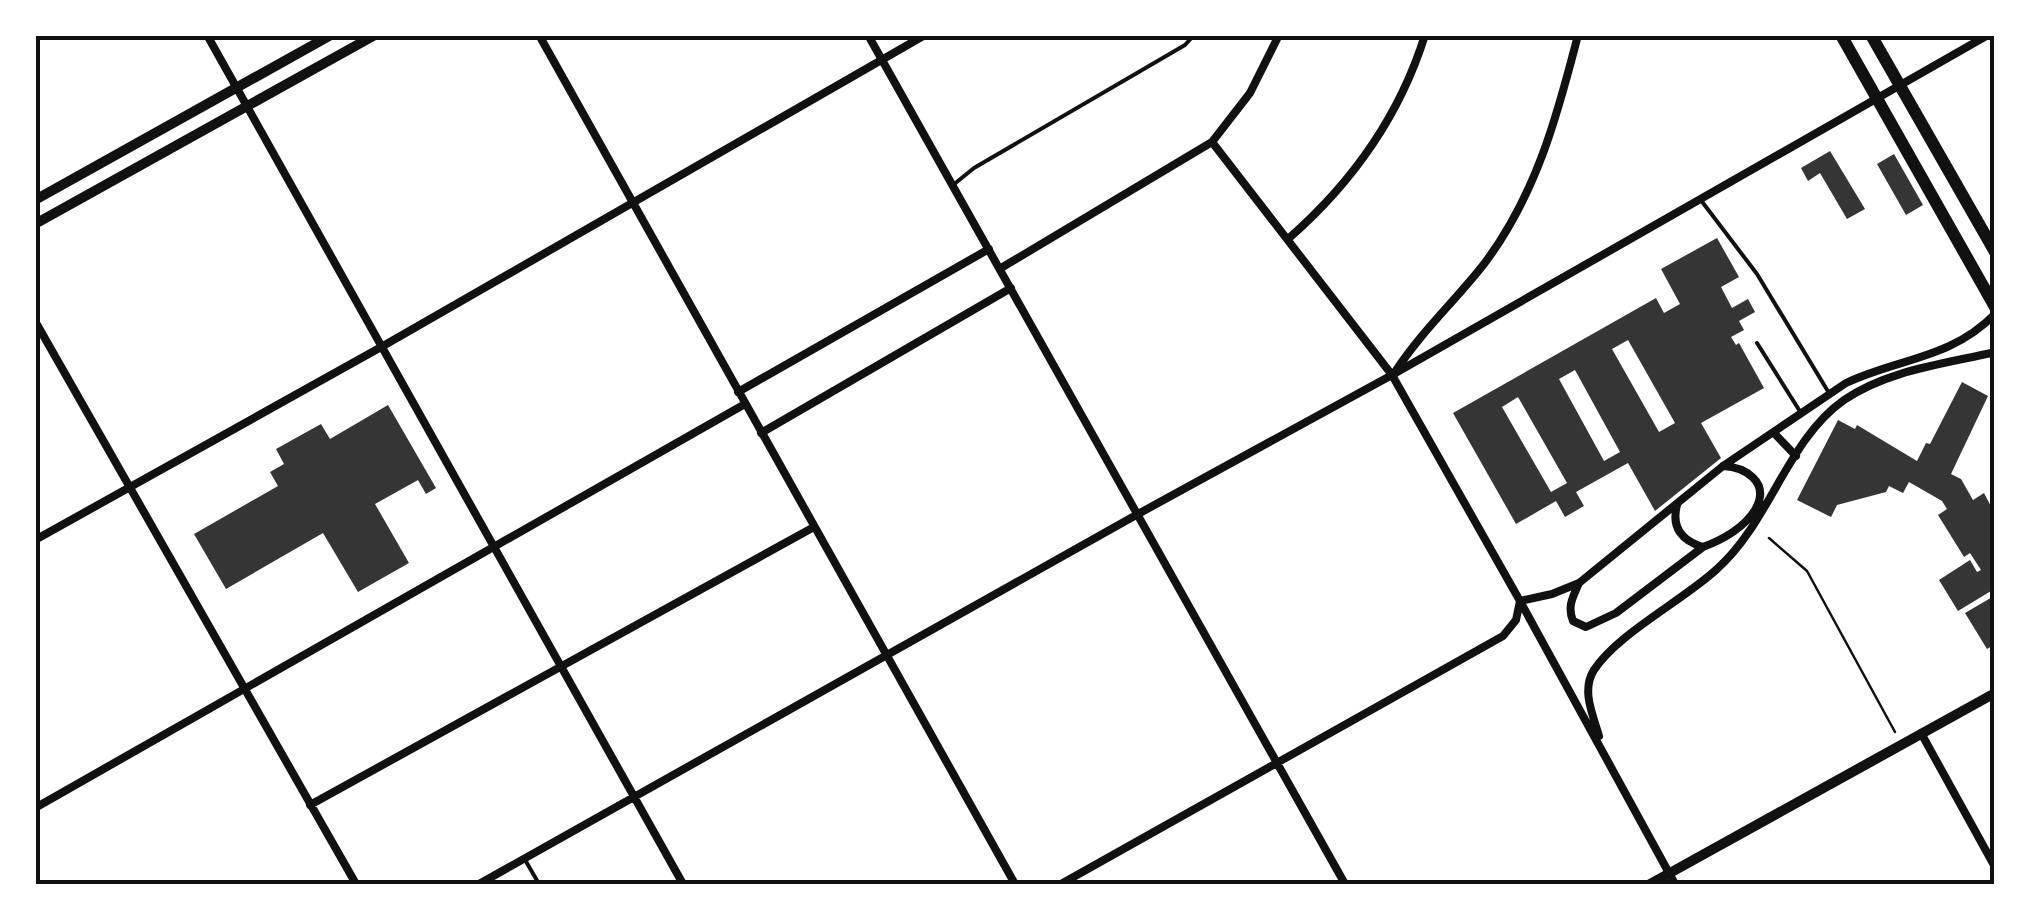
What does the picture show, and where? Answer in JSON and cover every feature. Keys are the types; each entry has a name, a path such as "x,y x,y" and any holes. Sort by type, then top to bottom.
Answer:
{"main road":[{"path":"1841,35 1995,310"},
{"path":"1871,35 1995,252"}],"street":[{"path":"207,35 683,884"},
{"path":"35,200 331,35"},
{"path":"35,224 375,35"},
{"path":"538,35 1015,884"},
{"path":"868,35 1345,884"},
{"path":"35,540 925,35"},
{"path":"1000,268 1212,142 1250,94 1279,35"},
{"path":"1288,240 1334,197 1366,154 1398,101 1425,35"},
{"path":"1392,375 1428,326 1483,264 1523,202 1542,162 1578,35"},
{"path":"479,884 1392,375 1988,35"},
{"path":"1212,142 1392,375 1671,878"},
{"path":"738,392 989,249"},
{"path":"761,433 1012,288"},
{"path":"1520,600 1580,583 1723,466 1828,394 1866,373 1936,354 1956,344 1995,310"},
{"path":"35,322 356,884"},
{"path":"1603,750 1588,697 1595,668 1649,620 1719,568 1814,426 1868,385 1898,374 1995,352"},
{"path":"35,808 745,404"},
{"path":"1802,413 1814,426"},
{"path":"1774,433 1796,456"},
{"path":"1723,466 1752,474 1761,507"},
{"path":"1677,505 1678,532 1703,547"},
{"path":"1580,583 1570,602 1573,621 1586,626 1601,622 1703,547 1732,532 1761,507"},
{"path":"310,805 814,527"},
{"path":"1060,884 1502,636 1516,620 1520,600"},
{"path":"1650,884 1671,878 1995,693"},
{"path":"1921,733 1995,867"}],"lane":[{"path":"953,185 974,168 1185,45 1194,35"},
{"path":"1700,199 1757,274 1828,394"},
{"path":"1757,343 1802,413"},
{"path":"524,858 538,884"}],"path":[{"path":"1769,538 1807,571 1901,744"}],"building":[{"path":"1830,151 1865,209 1847,219 1820,173 1808,181 1801,168"},
{"path":"1894,154 1923,205 1906,215 1877,164"},
{"path":"1717,238 1739,277 1721,287 1732,308 1748,299 1755,312 1739,321 1744,330 1731,337 1736,345 1739,343 1764,388 1701,423 1721,458 1655,511 1628,463 1576,492 1584,506 1565,517 1556,501 1516,524 1453,413 1656,298 1664,313 1680,304 1661,269","holes":["1628,340 1675,423 1659,432 1612,349","1575,370 1620,452 1604,461 1559,379","1518,397 1567,483 1551,492 1502,407"]},
{"path":"1962,382 1988,396 1951,474 1961,479 1973,500 1984,493 1995,514 1995,644 1987,649 1965,613 1994,596 1991,591 1958,611 1939,580 1970,560 1977,572 1981,570 1970,553 1964,557 1938,515 1947,509 1942,501 1909,482 1903,493 1889,486 1886,492 1837,505 1831,517 1797,500 1838,420 1855,429 1857,425 1917,461"},
{"path":"388,405 436,488 426,494 418,480 375,504 409,563 358,592 323,533 226,589 194,534 278,486 270,472 284,464 276,449 321,424 330,439"}]}
